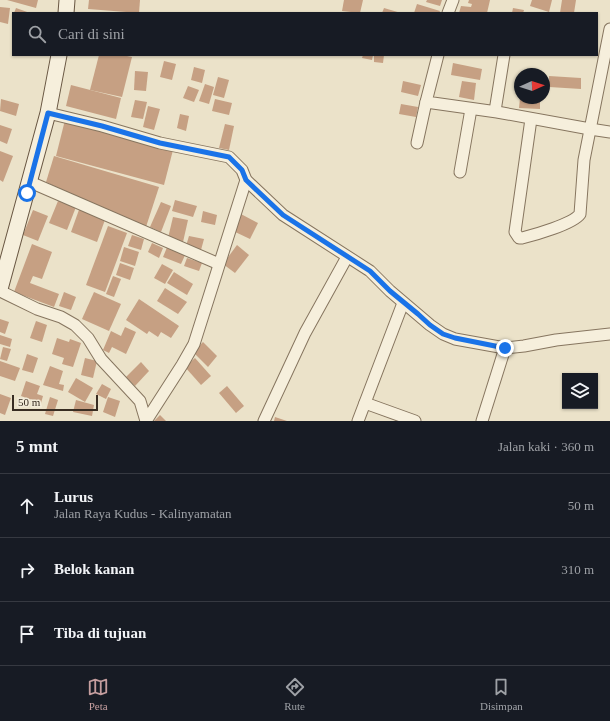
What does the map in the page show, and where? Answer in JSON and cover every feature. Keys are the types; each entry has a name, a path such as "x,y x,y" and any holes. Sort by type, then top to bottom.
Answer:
{"main road":[{"path":"66,12 67,0"},
{"path":"0,290 4,256 30,182 48,113 59,56"}],"street":[{"path":"448,12 453,0"},
{"path":"531,119 515,232 519,238 564,224 576,218 580,214 584,160 610,29"},
{"path":"417,143 438,56"},
{"path":"495,111 504,56"},
{"path":"426,102 495,111 531,119 610,132"},
{"path":"460,172 471,109"},
{"path":"48,113 102,126 160,143 229,157 242,170 246,180 283,215 370,271 403,303 443,334 455,338 505,348 610,334"},
{"path":"146,421 194,344 246,180"},
{"path":"30,182 219,264"},
{"path":"264,421 305,333 347,257"},
{"path":"0,290 37,309 61,316 75,325 88,338 101,359 140,401 146,421"},
{"path":"358,421 403,303"},
{"path":"482,421 505,348"},
{"path":"365,403 415,421"}],"building":[{"path":"7,0 38,0 36,8"},
{"path":"89,0 140,0 139,12 88,9"},
{"path":"344,0 363,0 360,12 342,11"},
{"path":"427,0 442,0 440,6 426,2"},
{"path":"469,0 490,0 487,12 459,12 461,6 471,7 472,4 468,3"},
{"path":"532,0 552,0 549,12 530,6"},
{"path":"562,0 576,0 574,12 560,12"},
{"path":"417,4 440,11 440,12 414,12"},
{"path":"0,7 10,8 8,24 0,22"},
{"path":"16,8 27,12 14,12"},
{"path":"384,8 398,12 382,12"},
{"path":"513,8 524,10 523,12 512,12"},
{"path":"99,56 132,57 122,97 90,90"},
{"path":"363,56 373,56 372,60 362,58"},
{"path":"374,56 384,56 383,63 374,62"},
{"path":"164,61 176,64 172,80 160,77"},
{"path":"453,63 482,69 480,80 451,75"},
{"path":"194,67 205,70 202,83 191,80"},
{"path":"135,71 148,72 146,91 134,90"},
{"path":"550,76 581,78 581,89 550,87"},
{"path":"218,77 229,80 224,98 213,95"},
{"path":"403,81 421,85 418,96 401,92"},
{"path":"462,81 476,83 474,100 459,97"},
{"path":"205,84 214,87 209,104 199,101"},
{"path":"71,85 121,98 116,119 66,106"},
{"path":"188,86 199,90 194,102 183,98"},
{"path":"1,99 19,104 16,116 0,111"},
{"path":"215,99 232,103 229,115 212,111"},
{"path":"135,100 147,102 143,119 131,117"},
{"path":"401,104 418,107 416,117 399,114"},
{"path":"519,104 540,104 540,109 519,108"},
{"path":"148,106 160,109 154,130 143,127"},
{"path":"180,114 189,116 186,131 177,128"},
{"path":"65,120 173,150 164,185 56,156"},
{"path":"225,124 234,126 229,150 219,148"},
{"path":"0,125 12,129 7,144 0,141"},
{"path":"0,151 13,156 3,182 0,180"},
{"path":"54,156 159,187 145,230 46,182"},
{"path":"175,200 197,206 193,217 172,211"},
{"path":"58,201 76,207 67,230 49,223"},
{"path":"161,202 171,206 161,232 150,227"},
{"path":"80,207 106,217 97,242 71,232"},
{"path":"33,210 48,216 38,241 23,235"},
{"path":"203,211 217,215 215,225 201,222"},
{"path":"239,213 258,223 250,239 231,230"},
{"path":"173,217 188,220 183,242 168,238"},
{"path":"108,226 127,233 105,292 86,285"},
{"path":"132,235 144,239 141,250 128,246"},
{"path":"189,236 204,239 201,250 186,246"},
{"path":"152,243 163,248 159,258 148,252"},
{"path":"32,244 52,252 42,279 33,276 30,283 59,294 54,307 14,292"},
{"path":"168,245 186,253 181,264 163,257"},
{"path":"237,245 249,255 235,273 223,264"},
{"path":"124,247 139,252 135,266 120,261"},
{"path":"187,258 202,263 199,271 184,266"},
{"path":"120,263 134,268 130,280 116,275"},
{"path":"162,264 173,270 165,284 154,278"},
{"path":"174,272 193,284 187,295 167,283"},
{"path":"113,276 121,279 114,297 106,294"},
{"path":"165,288 187,302 178,314 157,301"},
{"path":"64,292 76,297 71,310 59,306"},
{"path":"94,292 121,304 109,331 82,319"},
{"path":"139,299 179,326 171,338 161,332 158,337 149,331 147,334 126,320"},
{"path":"0,319 9,322 5,334 0,332"},
{"path":"36,321 47,325 42,342 30,338"},
{"path":"125,327 136,332 126,354 112,347 109,353 103,350 111,331 121,336"},
{"path":"0,335 12,339 10,347 0,344"},
{"path":"57,338 69,342 70,339 81,343 73,367 62,364 64,358 52,354"},
{"path":"203,342 217,356 208,367 193,352"},
{"path":"3,347 11,349 7,361 0,359"},
{"path":"27,354 38,358 33,373 22,370"},
{"path":"85,358 97,361 93,378 81,375"},
{"path":"195,358 211,376 201,385 185,367"},
{"path":"0,361 20,368 15,381 0,376"},
{"path":"141,362 149,371 135,386 126,377"},
{"path":"50,366 63,371 59,384 64,385 63,391 43,385"},
{"path":"76,378 93,388 85,402 68,392"},
{"path":"26,381 40,386 37,394 43,396 41,403 21,396"},
{"path":"102,384 111,389 106,399 96,394"},
{"path":"227,386 244,406 236,413 219,393"},
{"path":"0,394 11,398 5,415 0,413"},
{"path":"50,397 58,400 53,416 45,414"},
{"path":"108,397 120,401 115,417 103,412"},
{"path":"76,400 94,405 92,416 73,412"},
{"path":"160,415 166,421 154,421"},
{"path":"275,417 287,421 274,421"}],"route":[{"path":"27,193 48,113 102,126 160,143 198,152 229,157 242,170 246,180 283,215 370,271 403,303 443,334 455,338 505,348"}]}
